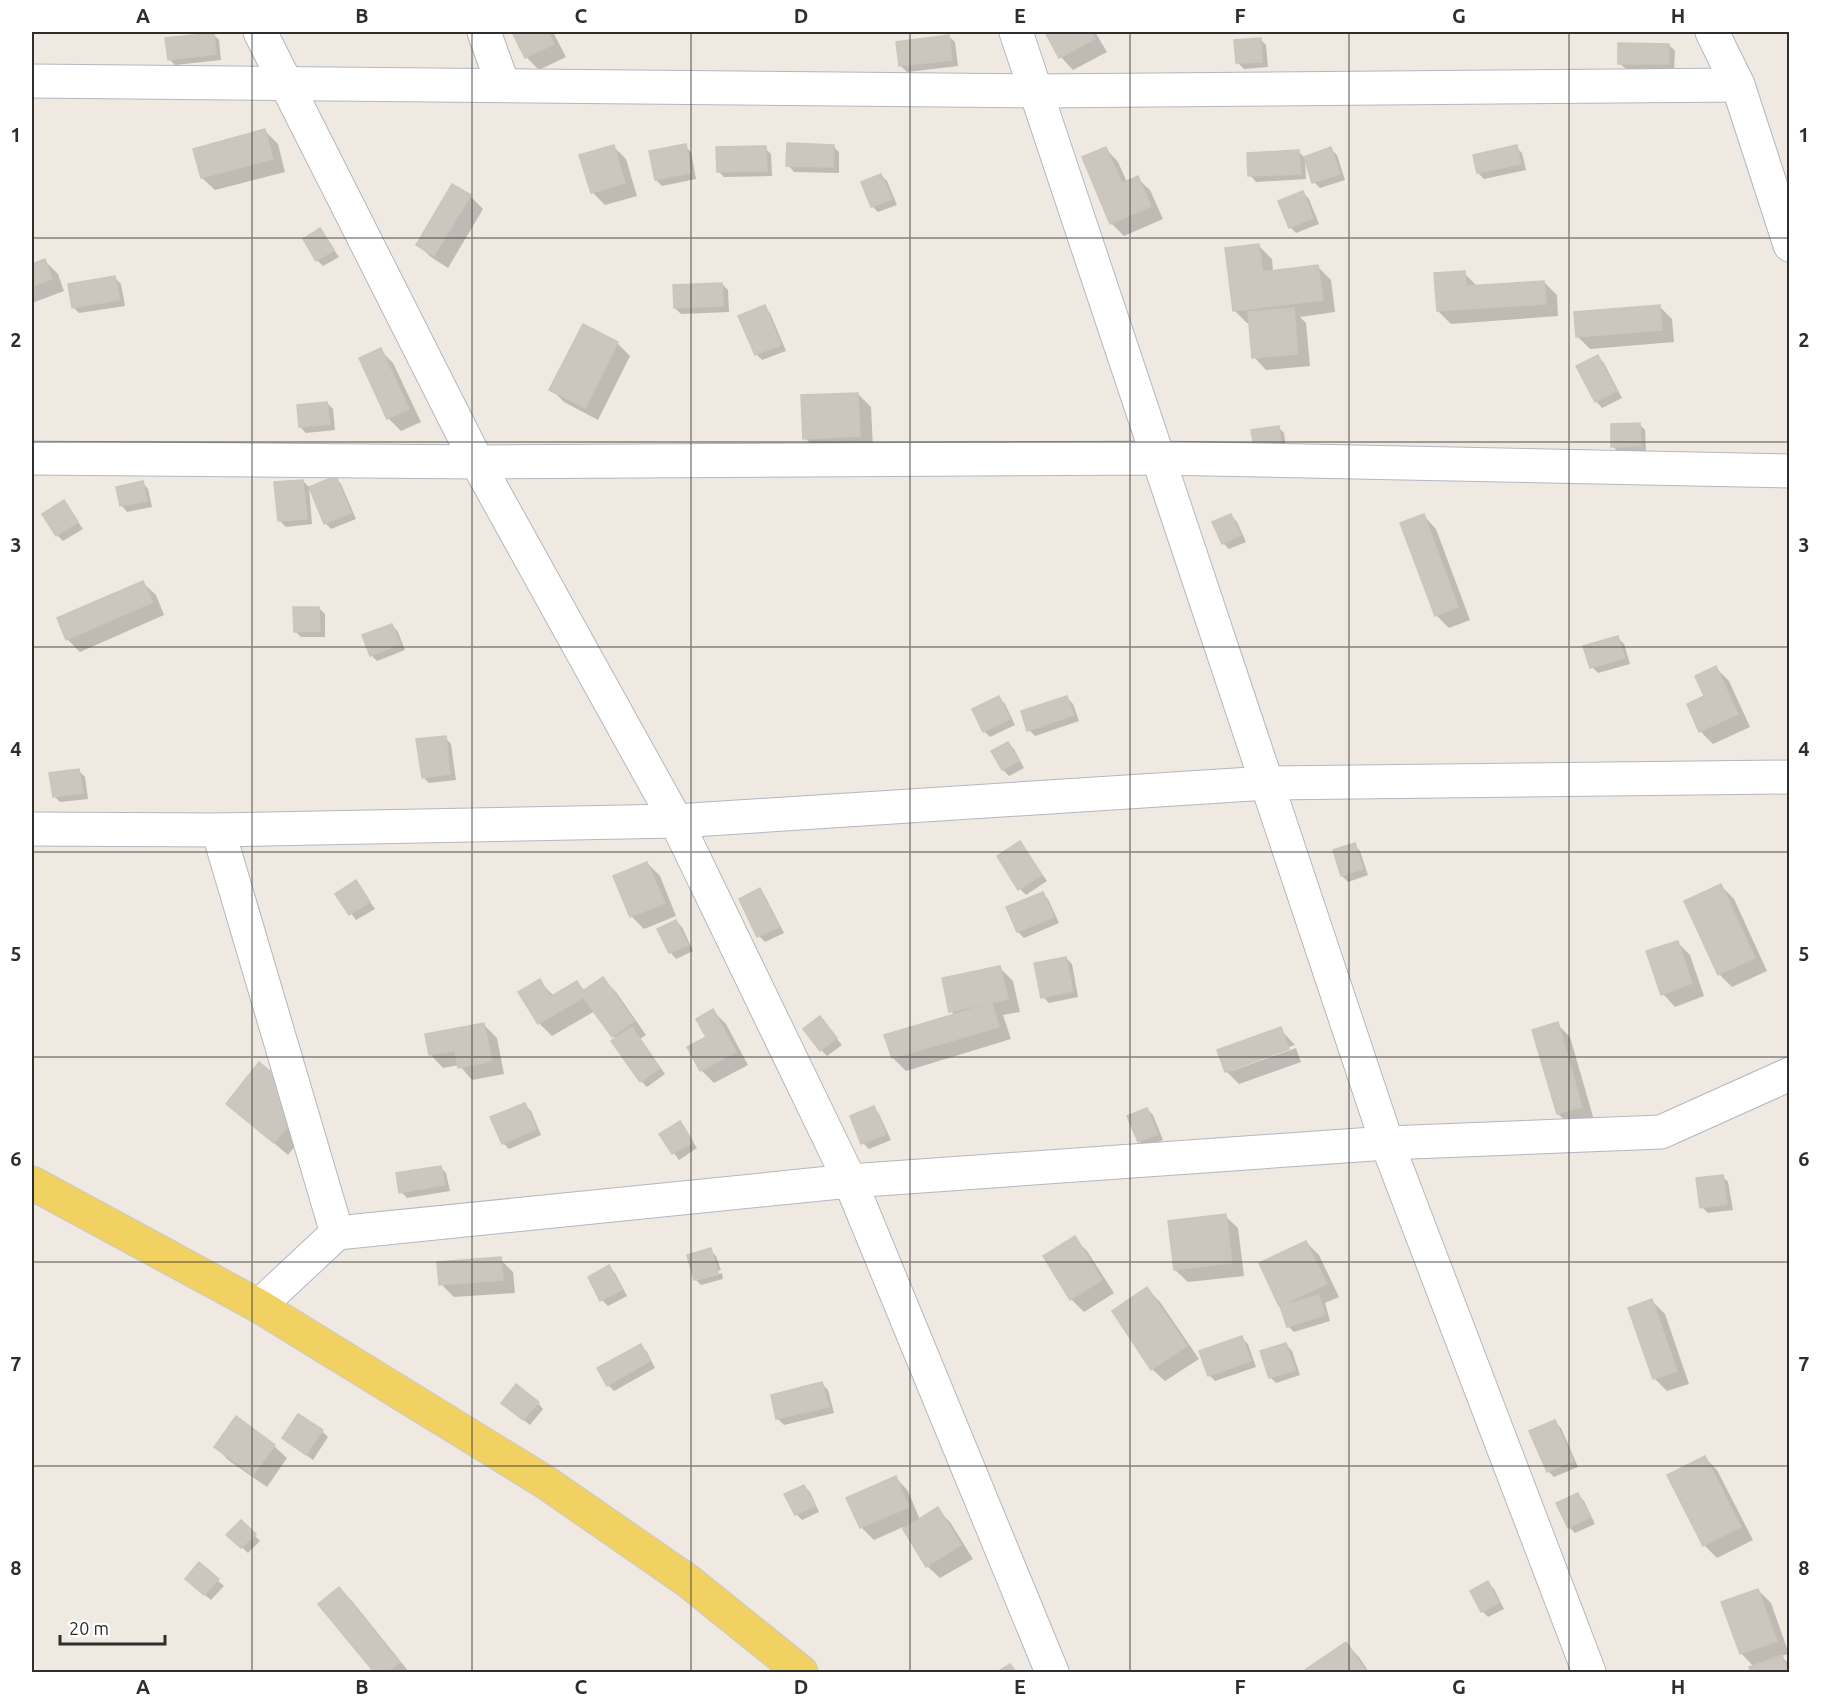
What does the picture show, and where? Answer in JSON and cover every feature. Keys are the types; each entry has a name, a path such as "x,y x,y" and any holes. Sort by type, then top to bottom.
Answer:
{"main road":[{"path":"32,1183 259,1306 545,1482 688,1581 801,1672"}],"street":[{"path":"260,32 477,462 676,821 850,1180 1052,1672"},
{"path":"483,32 503,85"},
{"path":"1016,32 1038,91 1388,1143 1589,1672"},
{"path":"1712,32 1738,85 1790,245"},
{"path":"32,81 1038,91 1738,85"},
{"path":"32,458 477,462 1159,458 1790,471"},
{"path":"32,829 218,830 676,821 1268,783 1790,777"},
{"path":"218,830 337,1233"},
{"path":"259,1306 337,1233 850,1180 1388,1143 1661,1132 1790,1074"}],"building":[{"path":"512,32 548,32 554,44 525,58"},
{"path":"1045,32 1091,32 1095,39 1059,58"},
{"path":"214,33 216,54 168,60 165,38"},
{"path":"949,35 952,60 899,66 896,42"},
{"path":"1261,38 1262,62 1236,63 1234,40"},
{"path":"1618,43 1669,44 1669,64 1618,64"},
{"path":"265,129 273,159 201,178 193,149"},
{"path":"787,143 834,145 833,167 786,166"},
{"path":"686,144 691,173 655,180 649,151"},
{"path":"614,145 625,183 591,193 579,155"},
{"path":"1517,145 1521,164 1477,173 1473,155"},
{"path":"766,146 767,171 717,172 716,147"},
{"path":"1106,147 1122,183 1138,176 1151,206 1110,224 1082,157"},
{"path":"1331,147 1340,174 1312,183 1304,157"},
{"path":"1299,150 1301,174 1248,176 1247,153"},
{"path":"881,174 892,199 871,207 861,182"},
{"path":"452,184 471,195 434,256 416,245"},
{"path":"1303,191 1313,218 1289,228 1278,201"},
{"path":"320,228 334,250 316,261 303,239"},
{"path":"1259,244 1263,272 1318,265 1323,300 1233,311 1225,248"},
{"path":"45,259 52,279 32,286 32,264"},
{"path":"1465,271 1466,286 1544,281 1546,304 1437,311 1434,273"},
{"path":"115,276 120,300 72,308 68,284"},
{"path":"722,283 723,306 674,308 673,285"},
{"path":"765,305 781,345 755,355 738,316"},
{"path":"1660,305 1662,330 1576,337 1574,312"},
{"path":"1294,308 1298,354 1252,358 1248,312"},
{"path":"583,324 618,342 585,408 549,390"},
{"path":"381,348 409,409 387,419 359,358"},
{"path":"1598,355 1617,391 1595,402 1576,366"},
{"path":"858,393 860,436 803,439 801,395"},
{"path":"327,402 330,424 299,427 297,405"},
{"path":"1640,423 1641,446 1611,447 1611,424"},
{"path":"1279,426 1281,444 1254,447 1251,430"},
{"path":"336,476 351,513 324,524 309,487"},
{"path":"303,480 307,519 278,521 274,482"},
{"path":"143,481 147,501 120,506 116,487"},
{"path":"64,500 78,522 56,536 42,514"},
{"path":"1231,514 1241,535 1222,544 1212,522"},
{"path":"1424,514 1458,607 1435,616 1400,523"},
{"path":"143,581 153,602 66,640 57,618"},
{"path":"293,607 319,607 320,631 294,632"},
{"path":"392,624 400,644 370,656 362,635"},
{"path":"1618,636 1625,658 1590,668 1583,646"},
{"path":"1716,666 1738,714 1699,732 1687,704 1704,696 1695,676"},
{"path":"999,696 1010,719 983,732 972,709"},
{"path":"1067,696 1074,715 1027,731 1021,711"},
{"path":"446,736 450,774 422,778 416,739"},
{"path":"1008,742 1019,761 1002,770 991,751"},
{"path":"79,769 83,793 53,797 49,773"},
{"path":"1020,841 1042,875 1018,890 997,856"},
{"path":"1355,843 1363,869 1341,876 1333,850"},
{"path":"647,862 665,903 630,917 613,876"},
{"path":"356,880 370,902 349,915 335,894"},
{"path":"1721,884 1755,958 1718,975 1684,901"},
{"path":"760,888 779,927 757,937 739,899"},
{"path":"1043,892 1054,917 1017,932 1006,907"},
{"path":"676,920 688,945 669,953 657,929"},
{"path":"1678,941 1692,983 1661,995 1646,951"},
{"path":"1066,957 1073,991 1041,998 1034,963"},
{"path":"1000,966 1008,999 949,1012 942,978"},
{"path":"603,977 634,1021 612,1037 580,993"},
{"path":"540,979 550,997 577,981 586,996 538,1024 518,992"},
{"path":"992,1003 999,1027 892,1058 884,1035"},
{"path":"713,1009 736,1052 700,1071 687,1047 706,1037 696,1019"},
{"path":"820,1016 837,1038 820,1051 803,1029"},
{"path":"1558,1022 1582,1107 1557,1114 1532,1030"},
{"path":"484,1023 492,1061 458,1068 455,1051 429,1055 425,1034"},
{"path":"632,1027 660,1068 640,1082 611,1041"},
{"path":"1281,1027 1289,1049 1225,1072 1217,1050"},
{"path":"259,1062 308,1102 274,1143 226,1104"},
{"path":"525,1103 536,1129 502,1144 490,1117"},
{"path":"874,1106 886,1134 861,1144 850,1116"},
{"path":"1147,1108 1158,1134 1138,1142 1127,1116"},
{"path":"680,1121 693,1142 672,1154 659,1134"},
{"path":"441,1166 445,1185 399,1193 396,1173"},
{"path":"1723,1175 1727,1204 1700,1208 1696,1178"},
{"path":"1226,1214 1232,1263 1174,1270 1168,1221"},
{"path":"1075,1236 1102,1280 1070,1300 1043,1256"},
{"path":"1306,1241 1327,1284 1279,1306 1259,1263"},
{"path":"711,1248 718,1273 694,1280 687,1255"},
{"path":"501,1257 503,1280 439,1285 437,1262"},
{"path":"609,1265 622,1290 600,1301 588,1277"},
{"path":"1147,1287 1187,1346 1151,1370 1112,1311"},
{"path":"1319,1295 1325,1315 1287,1327 1280,1306"},
{"path":"1652,1299 1677,1371 1653,1379 1628,1308"},
{"path":"1242,1336 1251,1361 1208,1376 1199,1351"},
{"path":"1286,1343 1295,1370 1269,1378 1260,1351"},
{"path":"641,1344 650,1361 607,1386 597,1368"},
{"path":"822,1382 829,1407 776,1419 771,1395"},
{"path":"516,1384 539,1402 523,1420 501,1403"},
{"path":"298,1414 323,1430 306,1455 282,1438"},
{"path":"236,1416 275,1445 253,1475 214,1447"},
{"path":"1555,1420 1573,1461 1547,1472 1529,1431"},
{"path":"1705,1456 1741,1527 1703,1546 1667,1475"},
{"path":"896,1476 909,1507 860,1528 846,1498"},
{"path":"804,1485 815,1506 795,1515 784,1494"},
{"path":"1578,1493 1590,1517 1568,1528 1556,1503"},
{"path":"938,1507 961,1545 926,1567 903,1529"},
{"path":"241,1520 256,1534 241,1548 226,1535"},
{"path":"199,1562 219,1579 204,1595 185,1579"},
{"path":"1488,1581 1499,1603 1481,1612 1470,1591"},
{"path":"339,1587 400,1662 386,1672 374,1672 318,1604"},
{"path":"1758,1589 1777,1641 1740,1654 1721,1602"},
{"path":"1346,1642 1367,1672 1302,1672"},
{"path":"1782,1655 1787,1670 1751,1672 1749,1667"},
{"path":"1010,1664 1016,1672 997,1672"}]}
